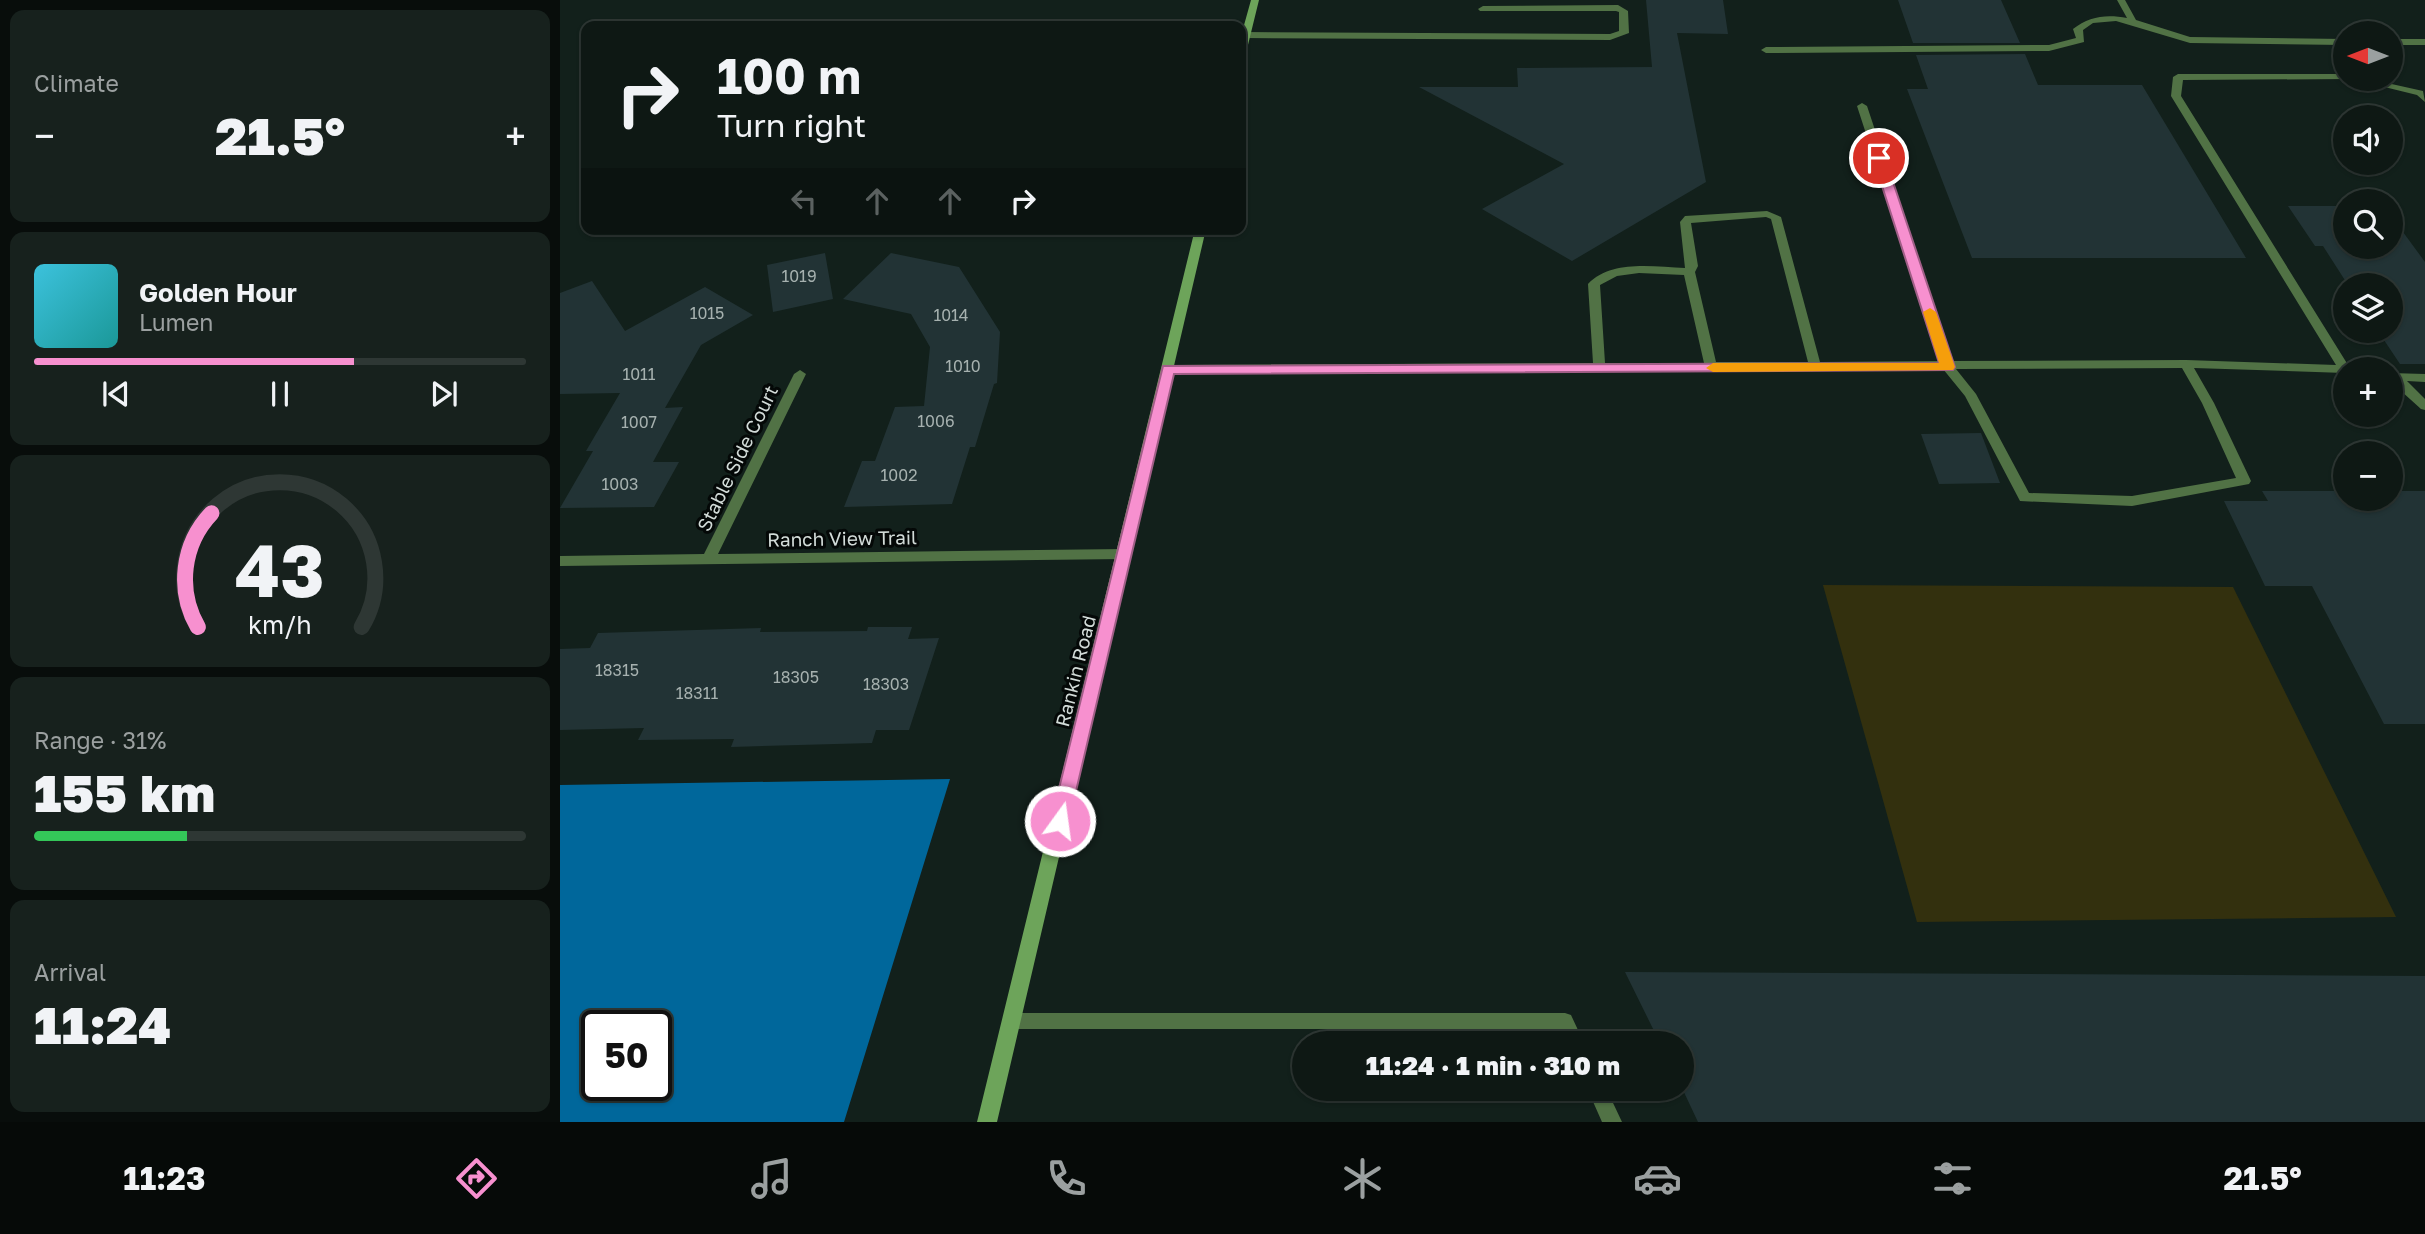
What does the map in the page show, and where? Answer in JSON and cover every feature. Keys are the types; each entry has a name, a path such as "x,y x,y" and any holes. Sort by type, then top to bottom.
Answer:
{"main road":[{"path":"1246,32 1255,0"},
{"name":"Rankin Road","path":"987,1122 1200,235"}],"street":[{"path":"2121,0 2132,19 2143,27 2186,39 2333,42"},
{"path":"1246,35 1610,37 1624,33 1623,11 1607,6 1483,4 1483,36"},
{"path":"1766,50 2049,48 2081,40 2078,29 2085,24 2097,20 2132,19"},
{"path":"2403,42 2425,42"},
{"path":"2333,78 2178,77 2176,96 2341,357"},
{"path":"2403,89 2420,93 2425,99"},
{"path":"1862,106 1948,367 1970,394 2025,498 2132,501 2244,481 2208,403 2186,364"},
{"path":"1711,368 1689,272 1692,266 1685,222 1689,218 1767,214 1776,217 1815,367"},
{"path":"1599,368 1594,284 1601,276 1616,271 1689,272"},
{"path":"1168,369 2186,364 2333,368"},
{"name":"Stable Side Court","path":"709,559 800,374"},
{"path":"2403,378 2425,378"},
{"path":"2403,387 2425,406"},
{"name":"Ranch View Trail","path":"560,561 1125,554"},
{"path":"1011,1021 1564,1021 1569,1031"},
{"path":"1602,1101 1612,1122"}],"shaded area":[{"path":"1823,585 2233,587 2396,917 1917,922"}],"water":[{"path":"950,779 844,1122 560,1122 560,785"}],"building":[{"path":"1646,0 1723,0 1728,34 1677,33 1706,182 1572,261 1482,209 1564,164 1419,87 1518,87 1517,68 1652,67"},
{"path":"1898,0 2001,0 2020,43 1913,43"},
{"path":"2025,54 2038,85 2142,85 2246,258 1972,258 1907,89 1928,89 1916,55"},
{"path":"2288,206 2333,206 2333,259 2403,259 2403,232 2425,262 2425,364 2403,364 2403,357 2395,357 2386,343 2403,343 2403,273 2340,273 2323,246 2315,246"},
{"path":"825,253 833,299 773,312 767,265"},
{"path":"891,253 959,267 1000,332 997,383 994,384 975,447 970,447 952,504 844,507 862,461 875,461 895,407 924,406 930,347 911,314 843,299"},
{"path":"592,281 625,331 705,287 753,315 701,345 665,408 683,407 653,462 679,462 654,507 560,508 593,451 586,451 620,393 560,394 560,293"},
{"path":"1981,433 2000,483 1939,484 1921,434"},
{"path":"2262,491 2333,491 2333,511 2403,511 2403,491 2425,491 2425,724 2384,724 2312,586 2265,586 2224,501 2268,501"},
{"path":"868,627 912,627 908,639 939,638 909,730 876,730 872,743 731,747 734,739 638,740 644,728 560,730 560,649 590,648 598,633 761,628 760,632 867,631"},
{"path":"1625,972 2425,976 2425,1122 1698,1122 1688,1101 1694,1101 1694,1031 1654,1031"}],"slow traffic":[{"path":"1713,368 1948,367 1930,312"}],"route":[{"path":"1060,821 1168,369 1948,367 1879,158"}]}
